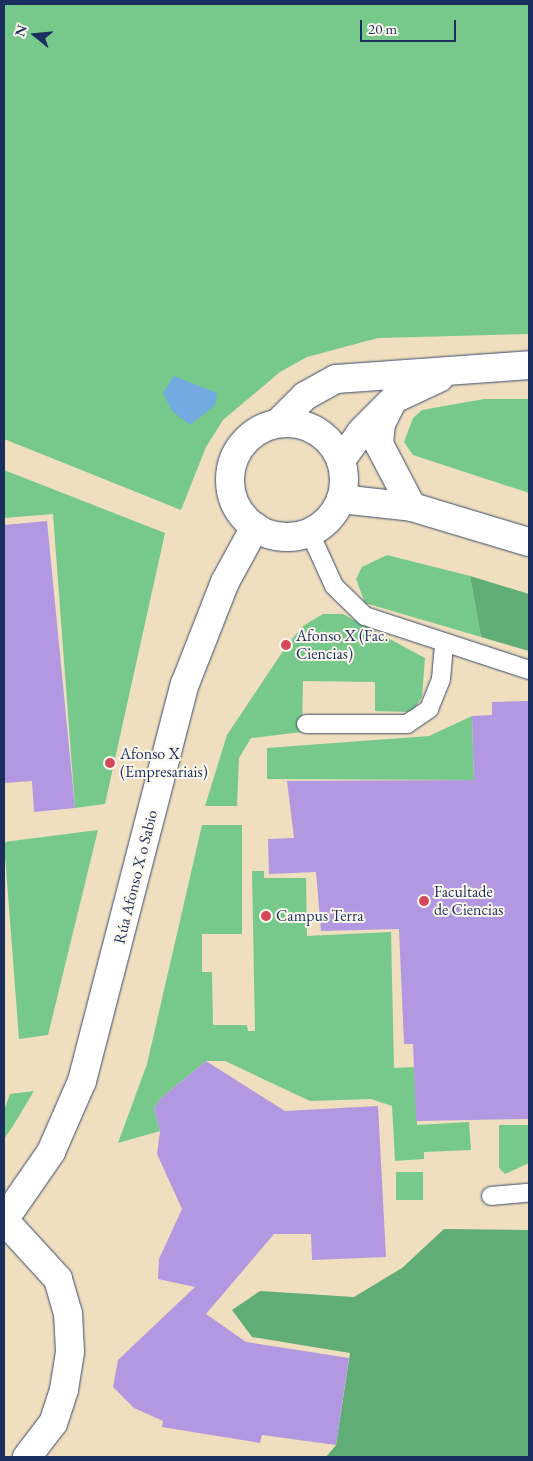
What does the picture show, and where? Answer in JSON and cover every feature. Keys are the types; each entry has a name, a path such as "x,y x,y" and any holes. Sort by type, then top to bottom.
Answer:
{"street":[{"path":"278,424 304,425 327,438 341,460 342,498 334,513 310,533 272,535 255,527 237,505 230,477 245,442 278,424 305,396 336,379 529,365"},
{"path":"341,460 361,432 394,399 455,370"},
{"path":"394,399 381,424 379,444 412,507"},
{"path":"342,498 412,507 529,542"},
{"name":"Rúa Afonso X o Sabio","path":"4,1220 51,1152 82,1081 185,684 225,582 255,527"},
{"path":"4,1220 58,1279 68,1313 70,1352 64,1390 53,1423 27,1457"}],"lane":[{"path":"310,533 334,586 348,603 365,616 444,644 529,670"},
{"path":"306,724 408,724 429,710 441,679 444,644"},
{"path":"491,1196 529,1193"}],"green space":[{"path":"4,4 529,4 529,334 378,338 307,357 280,372 223,420 206,447 181,510 4,439"},
{"path":"484,399 529,399 529,493 413,455 404,442 413,418 422,410"},
{"path":"4,470 165,533 105,804 75,808 53,514 4,518"},
{"path":"387,555 470,576 481,637 365,603 356,579 362,567"},
{"path":"470,576 529,594 529,651 481,637"},
{"path":"323,614 343,614 425,658 422,697 412,712 375,711 375,682 303,681 302,732 251,738 239,758 237,806 205,806 227,735 287,645 303,626"},
{"path":"472,716 474,780 267,779 267,748 429,736"},
{"path":"202,825 242,825 242,934 202,934 202,972 212,972 213,1025 247,1025 248,1031 255,1031 252,871 264,871 264,878 306,878 307,936 391,932 394,1068 414,1067 417,1125 469,1122 471,1150 424,1152 424,1159 395,1161 392,1106 371,1099 310,1101 225,1061 206,1061 160,1099 154,1109 160,1131 118,1143 147,1064"},
{"path":"98,830 48,1035 19,1039 4,842"},
{"path":"34,1091 4,1139 4,1110 10,1094"},
{"path":"499,1125 529,1125 529,1163 505,1174 499,1168"},
{"path":"396,1172 423,1172 423,1200 396,1200"},
{"path":"444,1229 529,1230 529,1457 326,1457 336,1445 350,1353 252,1337 232,1310 260,1291 354,1297 402,1268"}],"water":[{"path":"174,376 217,393 215,405 190,425 172,411 163,393"}],"building":[{"path":"47,521 75,808 34,812 32,781 4,783 4,525"},
{"name":"Facultade de Ciencias","path":"529,701 529,1119 416,1121 413,1044 404,1044 399,929 321,931 316,872 269,874 268,839 294,838 287,781 474,780 472,716 492,715 492,702"},
{"path":"206,1061 285,1111 378,1106 386,1257 312,1260 311,1234 274,1234 206,1314 246,1342 349,1358 336,1445 262,1435 260,1443 162,1427 163,1421 134,1408 113,1387 118,1360 195,1287 158,1279 159,1259 182,1209 157,1154 160,1131 154,1109 160,1099"}],"place":[{"name":"Afonso X (Fac. Ciencias)","path":"286,645"},
{"name":"Afonso X (Empresariais)","path":"110,763"},
{"name":"Facultade de Ciencias","path":"424,901"},
{"name":"Campus Terra","path":"266,916"}]}
